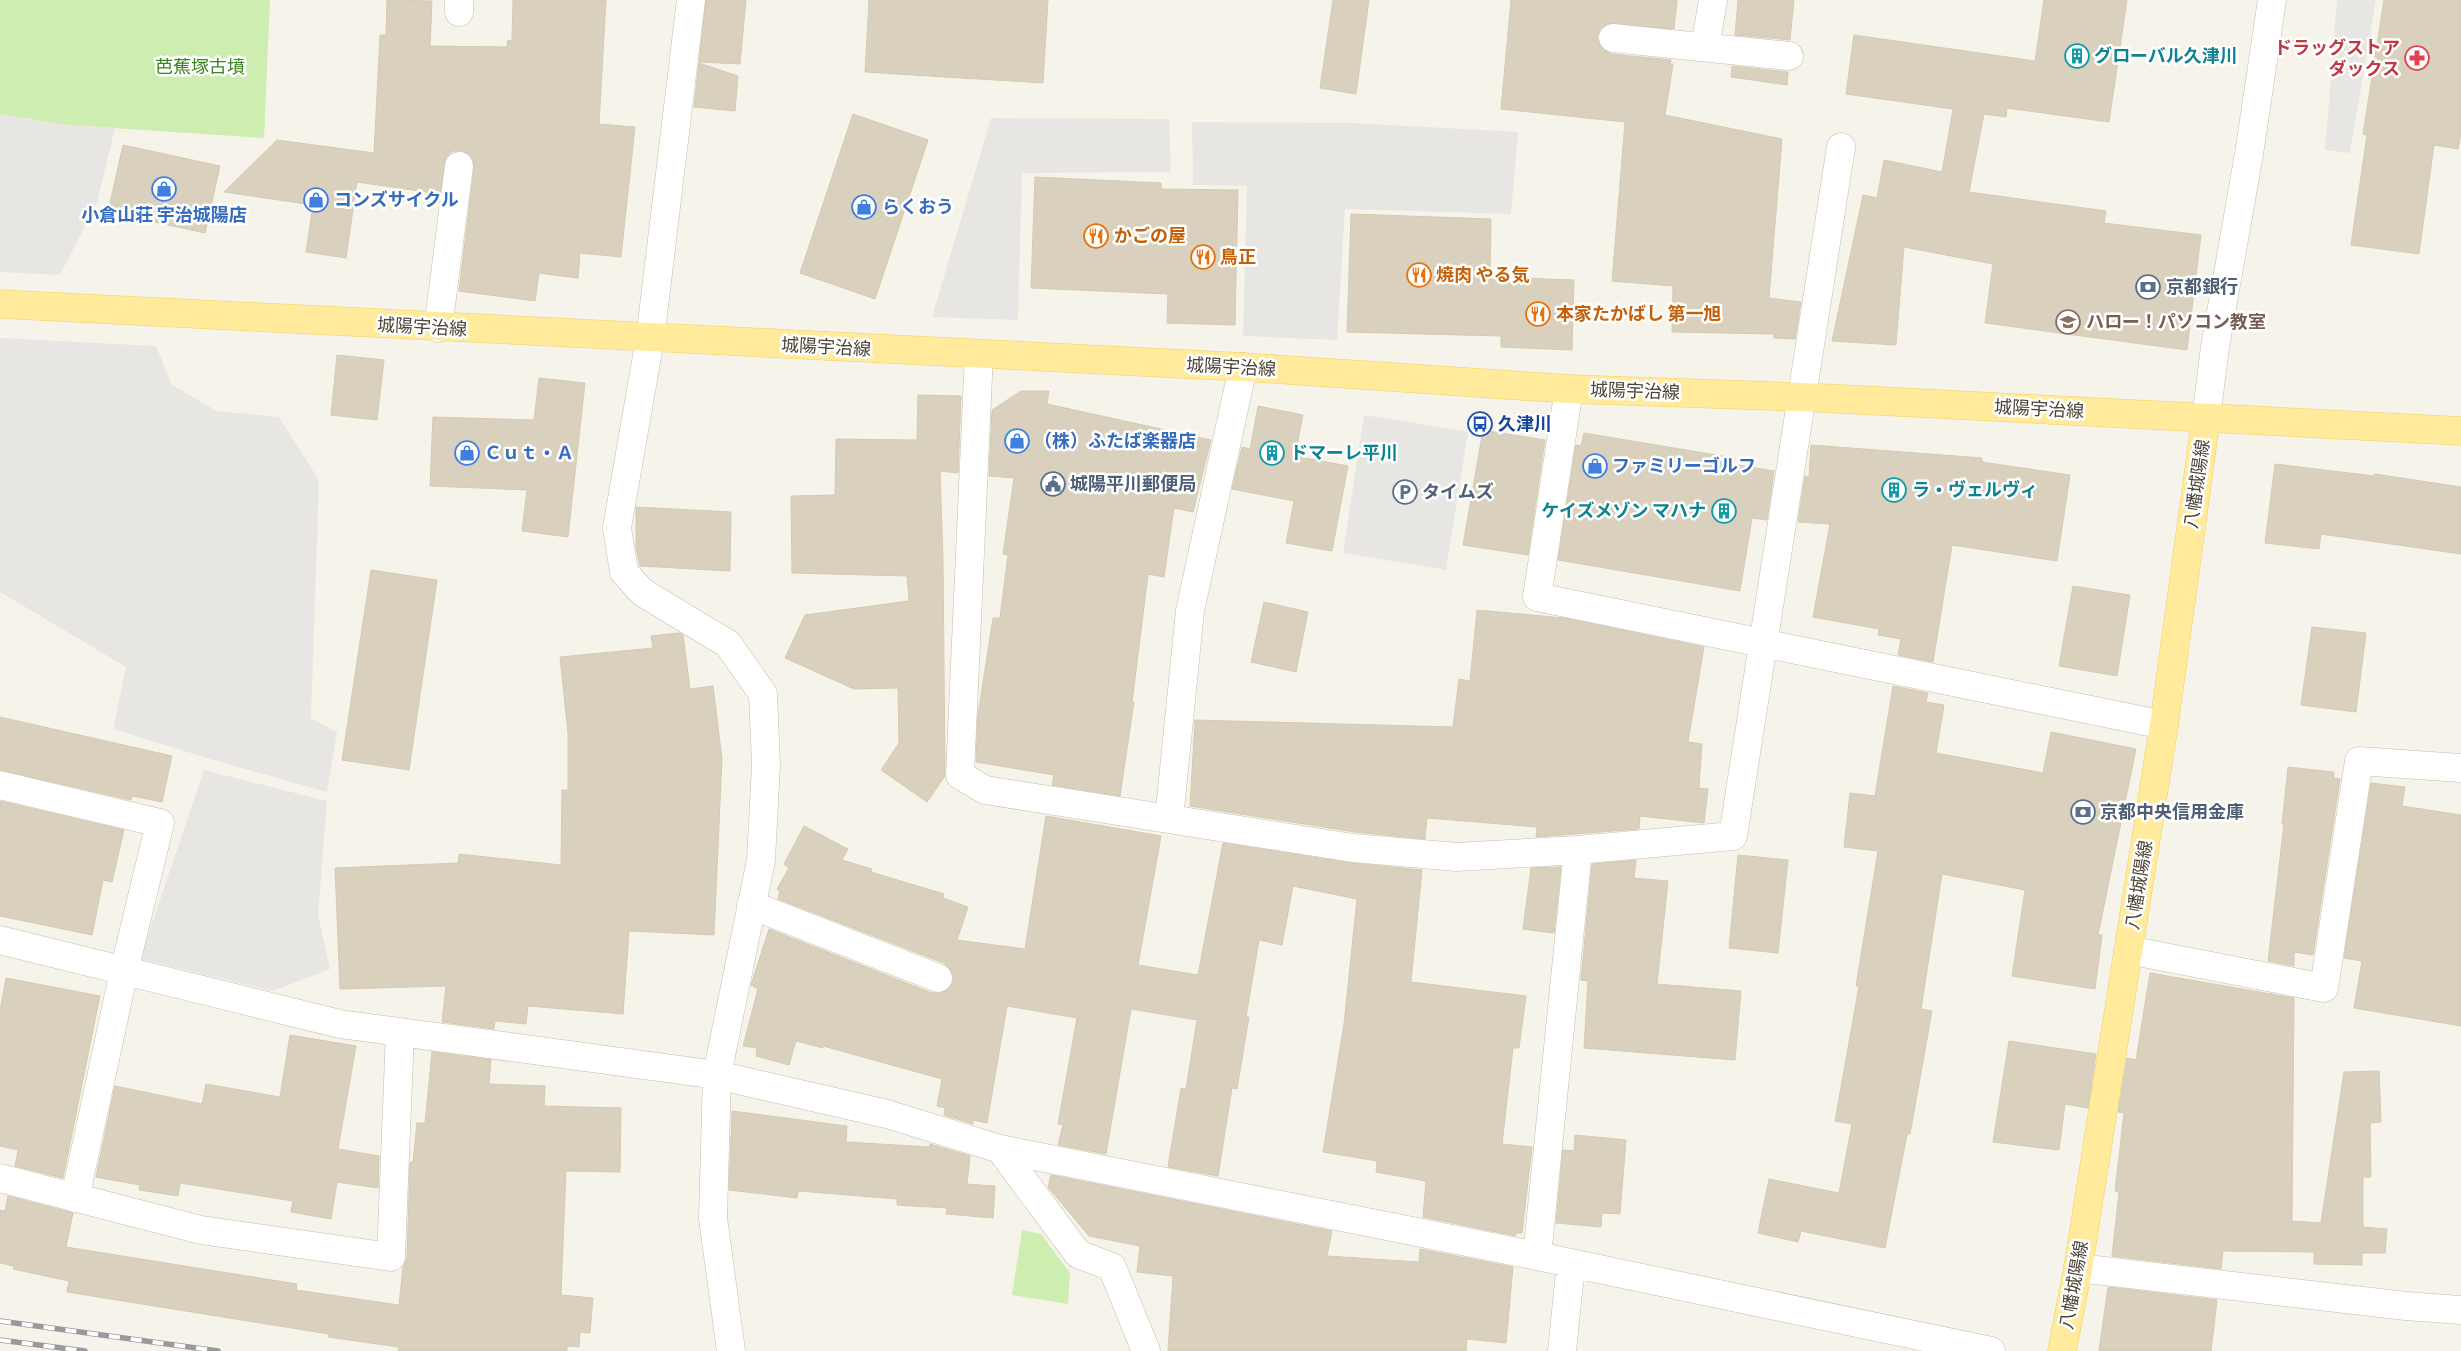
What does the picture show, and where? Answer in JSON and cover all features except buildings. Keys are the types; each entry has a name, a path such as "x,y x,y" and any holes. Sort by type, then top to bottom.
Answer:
{"main road":[{"name":"城陽宇治線","path":"0,304 650,339 1243,367 1569,389 1802,397 2461,431"},
{"name":"八幡城陽線","path":"2062,1351 2078,1268 2164,725 2206,418"}],"street":[{"path":"691,0 650,339 617,528 624,572 642,592 728,644 763,694 766,765 761,860 717,1075 713,1218 731,1351"},
{"path":"1705,47 1713,0"},
{"path":"2206,418 2215,347 2249,154 2272,0"},
{"path":"1613,38 1788,56"},
{"path":"978,354 960,775 984,790 1353,848 1457,857 1578,850 1733,836 1841,147"},
{"path":"438,328 459,166"},
{"path":"1170,819 1190,611 1243,367"},
{"path":"1569,389 1537,597 2164,725"},
{"path":"2128,950 2324,988 2359,761 2461,768"},
{"path":"0,785 160,823 124,971 75,1198"},
{"path":"1537,1256 1578,850"},
{"path":"751,905 938,978"},
{"path":"0,940 340,1024 717,1075 887,1114 1000,1149 1537,1256 1991,1351"},
{"path":"0,1178 201,1230 391,1257 400,1032"},
{"path":"1000,1149 1078,1254 1112,1267 1146,1351"},
{"path":"1562,1351 1570,1263"},
{"path":"2078,1268 2406,1306 2461,1310"}],"green space":[{"name":"芭蕉塚古墳","path":"0,0 270,0 264,138 67,125 0,114"},
{"path":"1022,1230 1041,1234 1070,1273 1068,1304 1012,1295"}],"shaded area":[{"path":"2337,0 2376,0 2350,153 2325,150"},
{"path":"0,114 67,125 115,128 97,203 60,275 0,272"},
{"path":"991,118 1169,119 1171,172 1022,173 1018,320 932,317"},
{"path":"1192,122 1353,123 1518,132 1511,214 1345,209 1337,340 1243,336 1247,186 1193,185"},
{"path":"0,338 156,346 172,385 217,411 279,417 319,480 311,718 337,732 327,792 113,729 126,667 0,592"},
{"name":"タイムズ","path":"1364,415 1468,432 1446,570 1343,553"},
{"path":"204,770 327,801 318,914 330,969 273,991 140,959"}],"railway":[{"path":"0,1321 218,1351"},
{"path":"0,1340 85,1351"}],"place":[{"name":"グローバル久津川","path":"2077,56"},
{"name":"ドラッグストア ダックス","path":"2417,58"},
{"name":"小倉山荘 宇治城陽店","path":"164,189"},
{"name":"コンズサイクル","path":"316,200"},
{"name":"らくおう","path":"864,207"},
{"name":"かごの屋","path":"1096,236"},
{"name":"鳥正","path":"1203,257"},
{"name":"焼肉 やる気","path":"1419,275"},
{"name":"京都銀行","path":"2148,287"},
{"name":"本家たかばし 第一旭","path":"1538,314"},
{"name":"ハロー！パソコン教室","path":"2068,322"},
{"name":"久津川","path":"1480,424"},
{"name":"（株）ふたば楽器店","path":"1017,441"},
{"name":"Ｃｕｔ・Ａ","path":"467,453"},
{"name":"ドマーレ平川","path":"1272,453"},
{"name":"ファミリーゴルフ","path":"1595,466"},
{"name":"城陽平川郵便局","path":"1053,484"},
{"name":"ラ・ヴェルヴィ","path":"1894,490"},
{"name":"タイムズ","path":"1405,492"},
{"name":"ケイズメゾン マハナ","path":"1724,511"},
{"name":"京都中央信用金庫","path":"2083,812"}]}
